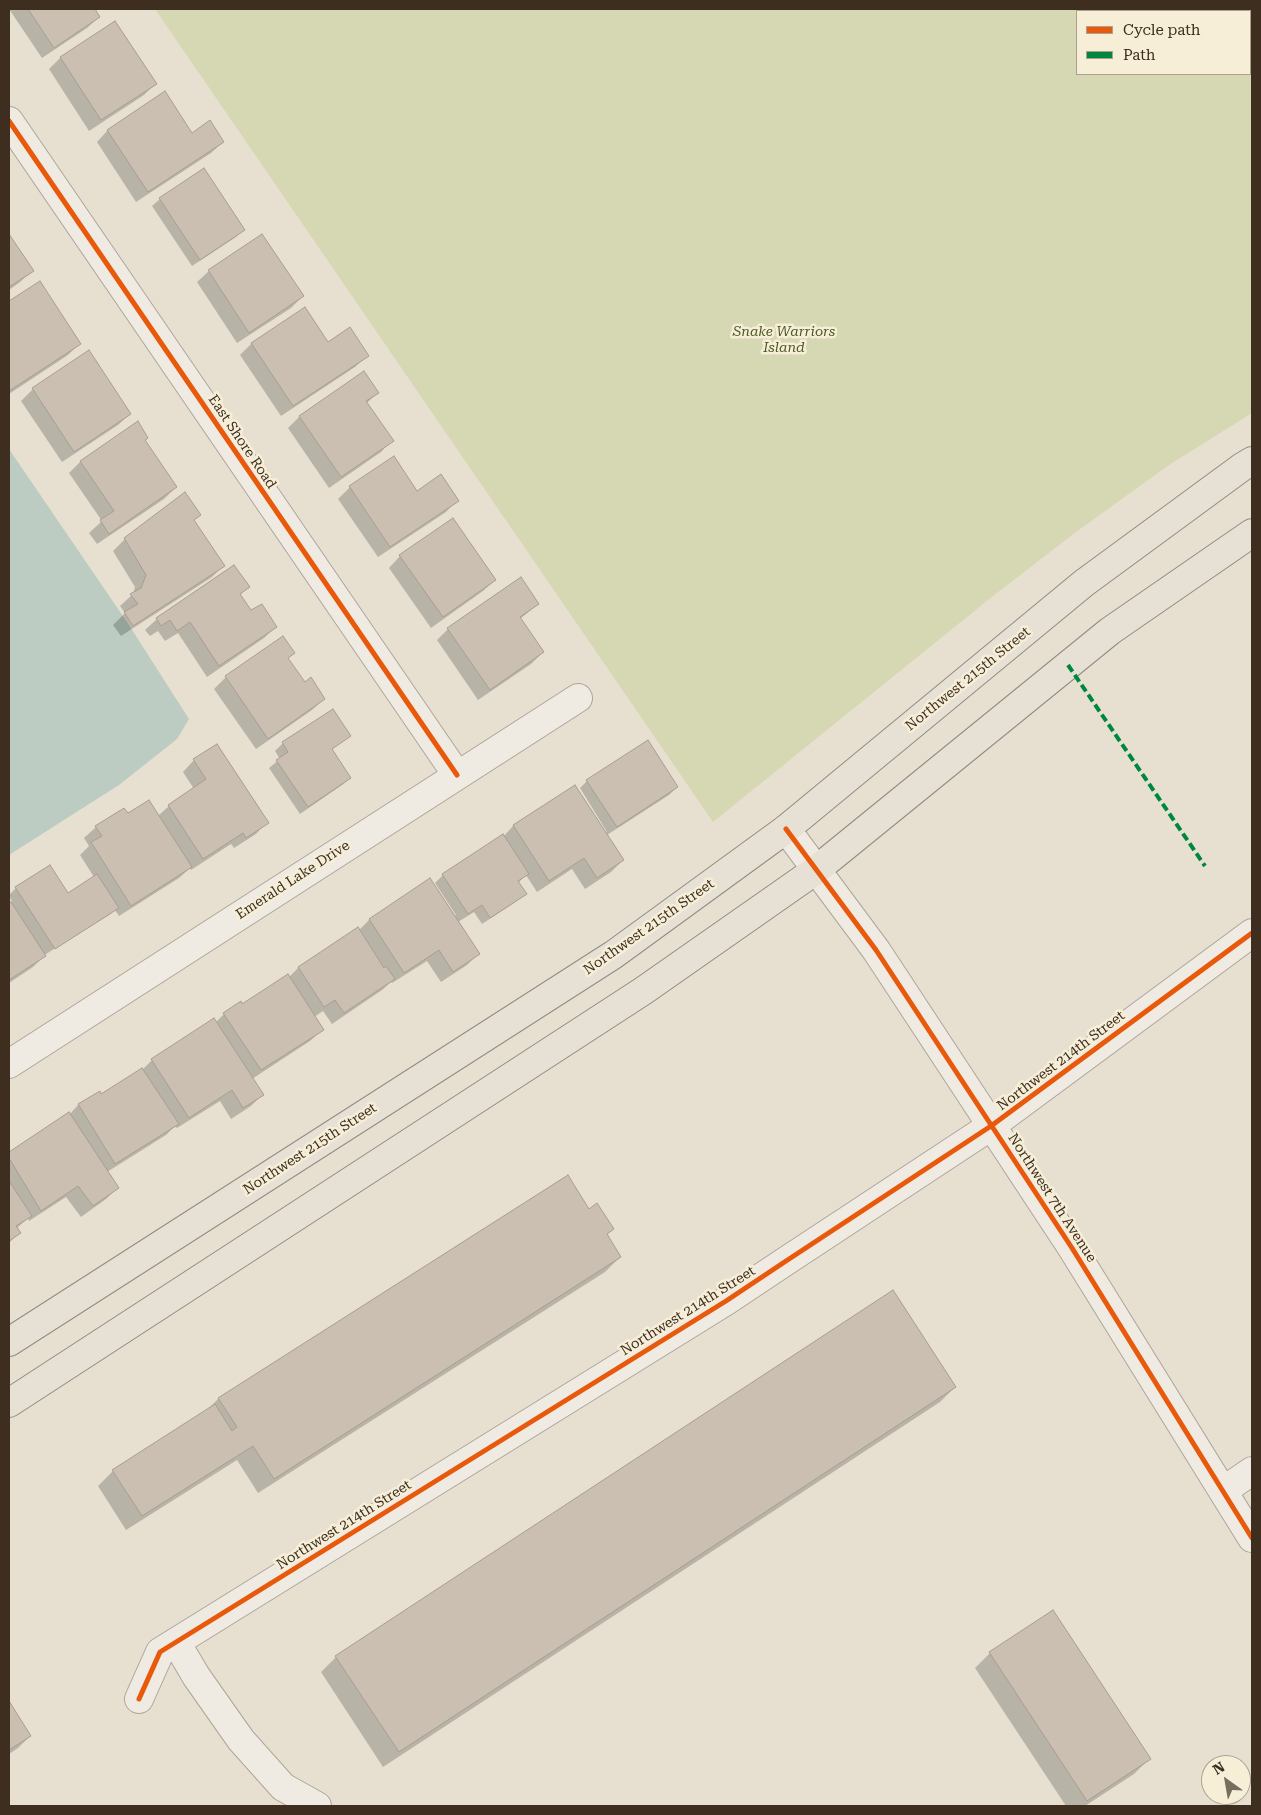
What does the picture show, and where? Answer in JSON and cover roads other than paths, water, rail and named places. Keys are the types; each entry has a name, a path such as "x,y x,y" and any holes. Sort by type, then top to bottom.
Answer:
{"main road":[{"name":"Northwest 215th Street","path":"9,1342 613,955 786,829 1084,583 1252,461"},
{"path":"9,1403 643,991 816,870 1110,631 1252,534"}],"street":[{"name":"East Shore Road","path":"9,121 457,775"},
{"name":"Emerald Lake Drive","path":"9,1064 578,698"},
{"name":"Northwest 7th Avenue","path":"786,829 876,950 992,1126 1077,1257 1252,1538"},
{"name":"Northwest 214th Street","path":"139,1699 160,1652 726,1301 992,1126 1252,933"},
{"path":"1223,1491 1252,1471"},
{"path":"176,1642 196,1676 241,1740 283,1787 317,1806"}],"park label":[{"name":"Snake Warriors Island","path":"784,340"}]}
